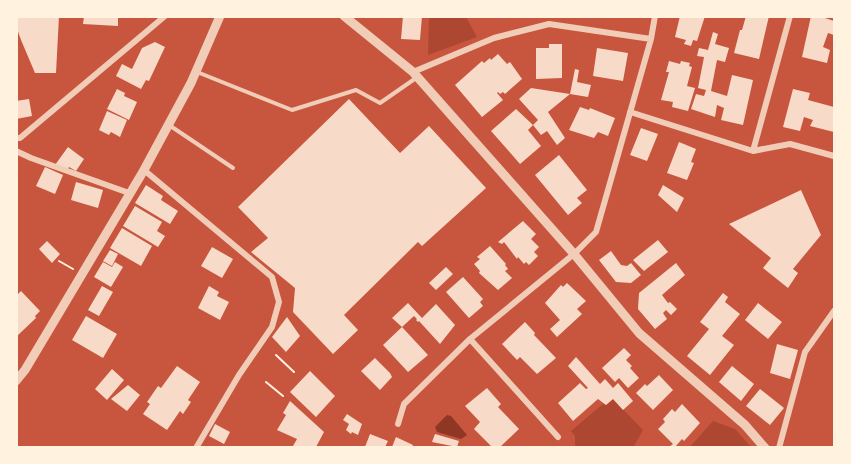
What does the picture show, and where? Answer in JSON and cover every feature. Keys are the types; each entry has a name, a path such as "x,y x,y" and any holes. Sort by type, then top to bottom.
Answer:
{"street":[{"path":"16,138 28,132 165,16"},
{"path":"344,16 415,75 574,254 639,333 745,425 765,447"},
{"path":"398,424 404,405 470,339 574,254 596,232 651,39 655,16"},
{"path":"753,151 790,16"},
{"path":"16,381 25,370 144,170 196,72 221,18"},
{"path":"415,75 494,38 549,24 651,39"},
{"path":"630,112 753,151 790,144 834,156"},
{"path":"16,151 129,193"},
{"path":"144,170 272,277 279,302 272,327 239,375 196,447"},
{"path":"779,447 805,352 834,311"},
{"path":"470,339 558,437"}],"lane":[{"path":"196,72 292,110 356,90 380,103 415,75"},
{"path":"168,124 233,168"}],"path":[{"path":"59,261 73,269"},
{"path":"276,355 294,372"},
{"path":"266,382 283,396"}],"shaded area":[{"path":"429,17 466,17 477,37 428,55"},
{"path":"613,399 643,430 633,448 575,447 575,436 571,431 603,404 606,405"},
{"path":"447,415 451,416 467,435 461,439 437,432 435,427"},
{"path":"713,421 735,429 751,447 690,447"}],"building":[{"path":"16,16 59,16 56,73 35,73 16,26"},
{"path":"84,16 118,16 118,26 83,24"},
{"path":"403,16 422,16 420,40 401,39"},
{"path":"680,16 705,16 697,41 693,40 691,46 684,44 686,40 675,37"},
{"path":"746,16 769,16 759,59 734,53"},
{"path":"811,16 834,21 834,35 828,33 823,47 830,50 827,63 802,57"},
{"path":"713,32 718,34 715,44 729,48 725,62 717,60 711,91 727,96 732,75 753,80 743,125 721,120 724,108 717,105 715,117 691,109 696,94 704,96 706,90 698,88 704,57 697,56 699,48 708,50"},
{"path":"155,42 165,47 149,81 146,80 141,89 116,76 122,64 132,69 142,48"},
{"path":"549,44 562,44 562,78 536,79 536,48 549,48"},
{"path":"597,48 628,53 623,81 593,76"},
{"path":"498,54 507,64 510,62 522,79 505,94 498,92 503,100 482,117 455,85 482,61 484,63 490,58 491,60"},
{"path":"669,61 680,64 681,61 690,63 689,66 692,67 687,86 695,88 688,111 672,107 673,102 661,100 669,72 666,72"},
{"path":"575,69 579,70 577,82 591,85 588,97 570,94"},
{"path":"531,88 570,94 548,112 565,138 557,145 547,131 541,135 533,125 538,120 519,99"},
{"path":"117,89 125,93 124,96 137,102 129,120 107,109"},
{"path":"793,89 810,93 808,100 834,107 834,132 810,126 813,120 804,117 800,131 783,127"},
{"path":"29,99 32,116 16,119 16,101"},
{"path":"349,99 400,153 429,126 486,188 422,246 418,242 344,315 358,330 333,354 293,312 295,288 251,252 268,238 238,207"},
{"path":"580,107 589,110 590,108 615,118 608,136 598,132 594,138 569,130"},
{"path":"516,109 533,125 528,130 541,146 520,164 491,131"},
{"path":"107,111 127,120 120,137 111,132 109,135 99,130"},
{"path":"641,128 658,134 647,161 630,155"},
{"path":"679,142 696,149 691,162 694,163 687,180 667,173"},
{"path":"68,147 84,159 76,171 69,167 67,170 55,165"},
{"path":"559,155 587,190 577,198 582,203 568,215 535,175"},
{"path":"45,167 63,175 55,194 36,186"},
{"path":"76,182 103,190 98,208 71,200"},
{"path":"146,185 163,196 161,200 178,211 170,224 135,203"},
{"path":"663,185 684,198 677,212 658,195"},
{"path":"801,190 821,235 793,269 798,273 788,288 763,268 771,258 729,224"},
{"path":"135,206 162,222 157,231 165,236 158,247 123,226"},
{"path":"523,221 536,234 531,239 539,247 534,252 538,256 529,265 526,262 524,264 518,257 517,259 504,242 502,244 498,242"},
{"path":"122,228 152,246 141,266 110,248"},
{"path":"658,240 668,252 644,271 633,260"},
{"path":"47,241 60,254 52,263 39,249"},
{"path":"490,246 506,264 508,269 505,271 512,278 498,290 479,273 480,271 474,264 480,259 477,257"},
{"path":"212,247 233,259 222,278 201,266"},
{"path":"110,250 118,254 112,266 103,261"},
{"path":"611,251 621,265 627,266 631,263 641,275 631,283 616,282 599,260"},
{"path":"103,262 112,267 115,262 123,267 111,287 94,277"},
{"path":"676,263 685,275 662,295 677,309 671,315 666,310 663,313 667,319 655,329 638,309 639,293"},
{"path":"446,267 453,274 436,290 429,283"},
{"path":"463,277 483,299 480,302 483,306 469,318 446,292"},
{"path":"567,283 586,301 577,309 582,314 557,337 550,329 560,320 545,303 561,285 563,287"},
{"path":"102,286 113,292 99,316 88,310"},
{"path":"209,286 219,292 217,296 229,302 220,320 198,308"},
{"path":"21,291 40,311 35,316 36,318 16,337 16,296"},
{"path":"723,293 728,297 725,302 740,314 722,336 734,345 710,375 687,356 709,329 700,322"},
{"path":"408,303 422,318 436,304 455,325 440,344 414,316 402,327 392,318"},
{"path":"758,303 782,322 768,339 745,320"},
{"path":"86,316 117,334 103,358 72,340"},
{"path":"287,317 300,336 286,352 272,337"},
{"path":"525,322 556,358 537,374 520,357 517,360 502,344"},
{"path":"402,327 428,355 408,372 383,345"},
{"path":"777,344 798,350 790,379 770,373"},
{"path":"624,348 631,355 626,360 632,366 630,368 639,378 628,388 619,378 615,382 602,368"},
{"path":"576,357 600,384 605,379 613,388 618,383 633,401 623,410 613,399 606,405 598,399 573,421 558,403 580,383 586,389 588,388 568,366"},
{"path":"375,358 392,377 380,390 361,371"},
{"path":"177,366 200,382 188,400 191,402 183,414 180,411 167,430 143,414 150,404 147,402 158,386 161,388"},
{"path":"732,366 754,384 741,401 719,382"},
{"path":"112,369 124,380 107,400 95,389"},
{"path":"310,371 335,396 316,417 290,392"},
{"path":"659,375 673,390 653,410 636,393"},
{"path":"128,385 140,395 127,411 111,399"},
{"path":"487,388 501,404 498,407 519,429 500,447 492,447 474,429 480,422 465,406"},
{"path":"760,389 784,408 770,425 746,406"},
{"path":"290,401 324,432 316,447 293,446 297,439 277,430 286,415 283,413"},
{"path":"682,404 700,423 684,441 682,439 675,447 669,447 673,444 658,429 672,409 675,412"},
{"path":"347,414 362,424 358,435 346,430 349,424 343,420"},
{"path":"215,424 230,432 224,444 209,436"},
{"path":"370,434 388,441 385,447 365,447"},
{"path":"435,434 459,441 457,447 432,442"},
{"path":"396,437 413,445 412,447 392,447"}]}
